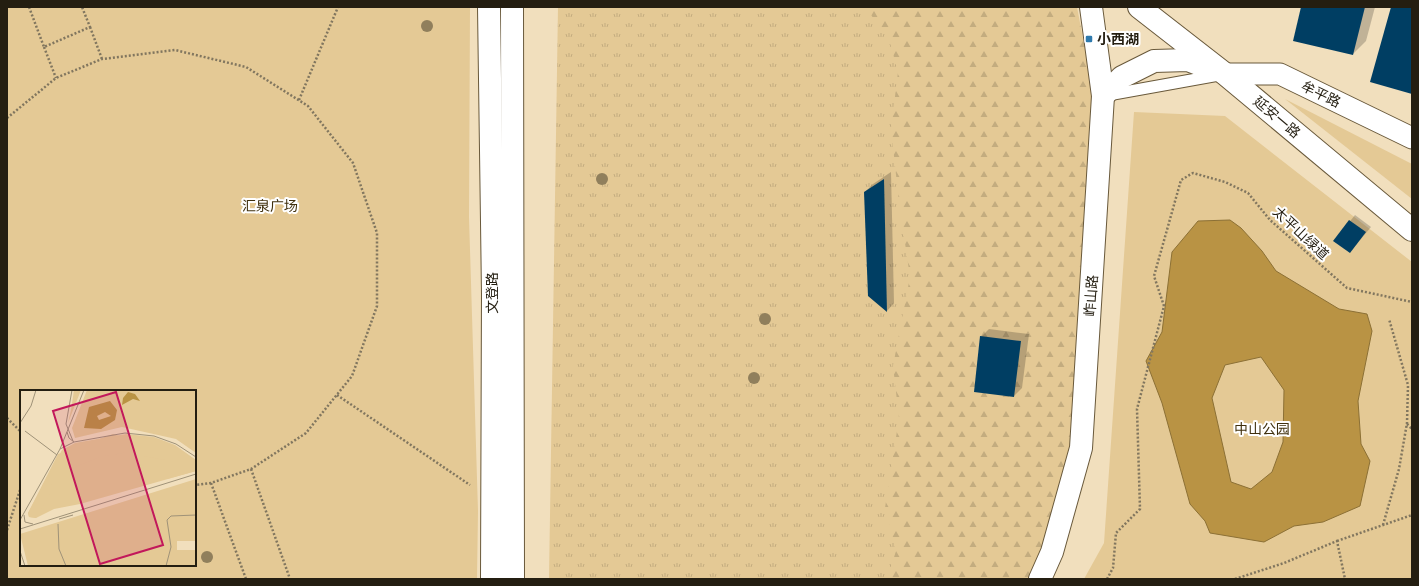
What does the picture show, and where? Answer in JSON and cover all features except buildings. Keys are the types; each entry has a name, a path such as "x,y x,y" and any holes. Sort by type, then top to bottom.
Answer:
{"main road":[{"name":"文登路","path":"489,7 493,294 492,579"},
{"name":"文登路","path":"512,7 513,579"},
{"name":"岞山路","path":"1040,579 1052,552 1081,448 1103,96 1091,7"},
{"name":"延安一路","path":"1140,7 1225,74 1412,230"},
{"path":"1103,96 1122,77 1154,61 1188,60 1225,74"}],"street":[{"name":"牟平路","path":"1225,74 1280,74 1412,138"}],"path":[{"path":"29,7 56,78"},
{"path":"82,7 102,59"},
{"path":"299,100 338,7"},
{"path":"44,47 90,28"},
{"path":"7,118 56,78 102,59 175,50 246,67 299,100 308,106 354,163 377,233 377,306 352,376 306,433 251,469 211,483 196,485"},
{"name":"太平山绿道","path":"1107,579 1113,568 1116,533 1140,509 1137,409 1164,306 1154,276 1181,180 1193,172 1225,182 1248,193 1270,220 1347,288 1412,302"},
{"path":"1383,525 1399,469 1407,423 1408,385 1389,319"},
{"path":"337,395 492,500"},
{"path":"7,418 20,431"},
{"path":"1407,423 1412,429"},
{"path":"251,469 290,579"},
{"path":"211,483 246,579"},
{"path":"7,530 20,490"},
{"path":"1235,579 1284,563 1337,541 1412,515"},
{"path":"1337,541 1345,579"}],"green space":[{"name":"汇泉广场","path":"7,7 470,7 469,217 478,511 477,579 7,579"},
{"path":"558,7 1077,7 1032,579 549,579"},
{"path":"865,7 1077,7 1095,102 1072,448 1041,559 1032,579 887,579 896,551 885,508 899,418 893,366 910,277 899,202 891,129 898,72 889,39"},
{"path":"1285,99 1412,164 1412,199"},
{"name":"中山公园","path":"1134,112 1225,116 1412,262 1412,579 1084,579 1104,543"}],"shaded area":[{"path":"1230,220 1241,228 1262,251 1276,271 1339,309 1367,314 1372,331 1358,401 1361,444 1370,461 1360,506 1323,522 1294,526 1264,542 1210,533 1205,521 1190,504 1162,403 1146,361 1162,332 1172,252 1198,221","holes":["1261,357 1284,390 1283,442 1272,472 1251,489 1231,482 1212,398 1225,365"]}],"place":[{"name":"小西湖","path":"1089,39"}]}
